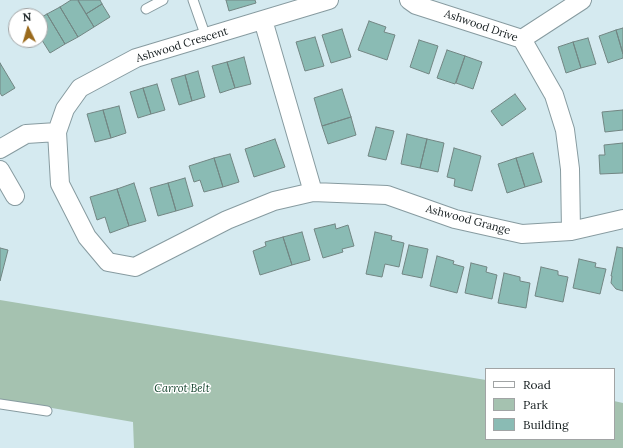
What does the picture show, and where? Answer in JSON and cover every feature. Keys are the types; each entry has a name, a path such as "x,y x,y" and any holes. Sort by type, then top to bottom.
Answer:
{"street":[{"name":"Ashwood Crescent","path":"87,237 60,184 57,132 65,109 80,88 136,58 329,0"},
{"name":"Ashwood Drive","path":"409,0 416,5 522,39 554,95 565,130 570,169 570,231"},
{"path":"522,39 582,0"},
{"path":"264,20 313,192"},
{"path":"0,149 26,134 57,132"},
{"path":"0,170 15,196"},
{"name":"Ashwood Grange","path":"87,237 108,262 135,268 227,220 274,201 313,192 387,195 455,219 522,234 570,231 623,220"}],"lane":[{"path":"146,9 163,0"},
{"path":"192,0 206,37"},
{"path":"0,404 47,411"}],"green space":[{"name":"Carrot Belt","path":"0,300 485,380 485,440 615,440 615,401 623,403 623,448 134,448 133,422 0,399"}],"building":[{"path":"71,0 78,0 94,27 78,37 60,7"},
{"path":"100,0 102,4 86,14 78,1"},
{"path":"226,0 255,0 256,3 229,11"},
{"path":"102,4 110,17 94,27 86,14"},
{"path":"60,7 78,37 65,44 48,13"},
{"path":"48,16 65,44 50,53 47,48"},
{"path":"369,21 386,27 384,32 395,35 387,60 358,50"},
{"path":"623,28 623,54 616,30"},
{"path":"342,29 351,57 331,63 322,35"},
{"path":"616,30 623,58 608,63 599,36"},
{"path":"315,37 324,66 305,71 296,42"},
{"path":"588,38 596,64 581,68 573,42"},
{"path":"419,40 438,46 429,74 410,67"},
{"path":"573,42 581,68 566,73 558,47"},
{"path":"447,50 465,56 455,84 437,78"},
{"path":"465,56 482,62 473,89 456,83"},
{"path":"244,57 251,84 235,88 227,62"},
{"path":"227,62 235,88 220,93 212,66"},
{"path":"0,63 15,88 2,96 0,93"},
{"path":"198,71 205,97 192,101 185,75"},
{"path":"185,75 192,101 179,105 171,79"},
{"path":"157,84 165,110 151,114 143,88"},
{"path":"143,88 151,114 138,118 130,92"},
{"path":"342,89 351,117 322,126 314,98"},
{"path":"515,94 526,109 502,126 491,111"},
{"path":"119,106 126,133 111,138 103,110"},
{"path":"103,110 111,138 95,142 87,114"},
{"path":"623,110 623,130 605,132 602,112"},
{"path":"351,117 356,135 328,144 322,126"},
{"path":"376,127 394,131 386,160 368,156"},
{"path":"407,134 427,139 420,168 401,164"},
{"path":"275,139 285,167 254,177 245,149"},
{"path":"427,139 444,143 438,172 420,168"},
{"path":"623,143 623,173 600,174 599,155 605,155 604,145"},
{"path":"454,148 481,156 472,191 454,186 455,179 447,177"},
{"path":"533,153 542,182 525,187 516,158"},
{"path":"230,154 239,182 223,187 214,158"},
{"path":"214,158 223,187 204,192 200,180 194,182 189,166"},
{"path":"516,158 525,187 507,193 498,164"},
{"path":"185,178 193,206 176,211 168,183"},
{"path":"134,183 146,221 129,226 117,189"},
{"path":"168,183 176,211 158,216 150,188"},
{"path":"117,189 129,226 110,233 105,217 97,220 90,197"},
{"path":"335,224 336,229 348,225 354,246 342,249 343,252 323,258 314,229"},
{"path":"302,232 310,260 292,265 283,237"},
{"path":"375,232 392,236 391,240 404,243 399,267 385,264 382,277 366,274"},
{"path":"283,237 292,265 260,275 253,251 266,246 265,242"},
{"path":"409,245 428,249 422,278 402,274"},
{"path":"617,247 623,248 623,291 616,289 611,283"},
{"path":"0,248 8,250 0,281"},
{"path":"437,256 454,261 453,264 464,267 457,293 430,286"},
{"path":"579,259 596,263 595,267 606,269 600,294 573,288"},
{"path":"471,263 487,267 486,272 497,275 492,299 465,293"},
{"path":"541,267 558,271 558,275 568,277 563,302 535,296"},
{"path":"504,273 520,277 520,281 530,283 526,308 498,303"}]}
